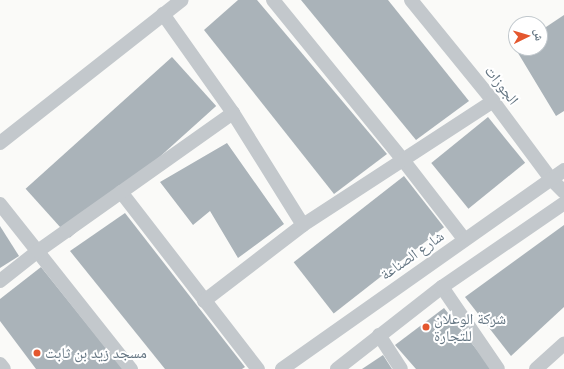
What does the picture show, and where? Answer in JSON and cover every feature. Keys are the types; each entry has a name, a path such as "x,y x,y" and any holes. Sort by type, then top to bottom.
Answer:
{"street":[{"path":"0,143 182,0"},
{"path":"273,0 403,160 464,239"},
{"name":"الجوزات","path":"411,0 493,101 550,179 564,192"},
{"path":"163,14 233,113 303,225"},
{"path":"204,301 303,225 493,101"},
{"path":"0,281 38,251 233,113"},
{"name":"شارع الصناعة","path":"282,369 464,239 564,170"},
{"path":"121,192 258,369"},
{"path":"337,369 442,287 564,203"},
{"path":"0,204 130,369"},
{"path":"442,287 498,369"},
{"path":"380,335 401,369"},
{"path":"536,369 564,344"},
{"path":"0,364 4,369"}],"building":[{"path":"238,0 257,0 387,154 334,194 204,30"},
{"path":"301,0 388,0 469,101 416,140"},
{"path":"564,15 564,111 556,116 520,56 548,56 548,26"},
{"path":"172,57 216,106 70,238 26,189"},
{"path":"488,117 525,163 468,209 431,163"},
{"path":"227,143 284,224 238,258 210,211 193,225 160,182"},
{"path":"404,176 444,227 334,313 294,262"},
{"path":"125,213 245,367 242,369 165,369 70,251"},
{"path":"564,225 564,307 511,356 465,297"},
{"path":"0,226 19,256 0,268"},
{"path":"41,267 123,369 36,369 0,321 0,299"},
{"path":"444,308 492,369 416,369 395,345"},
{"path":"383,355 392,369 362,369"}],"place":[{"name":"شركة الوعلان للتجارة","path":"426,327"},
{"name":"مسجد زيد بن ثابت","path":"37,353"}]}
